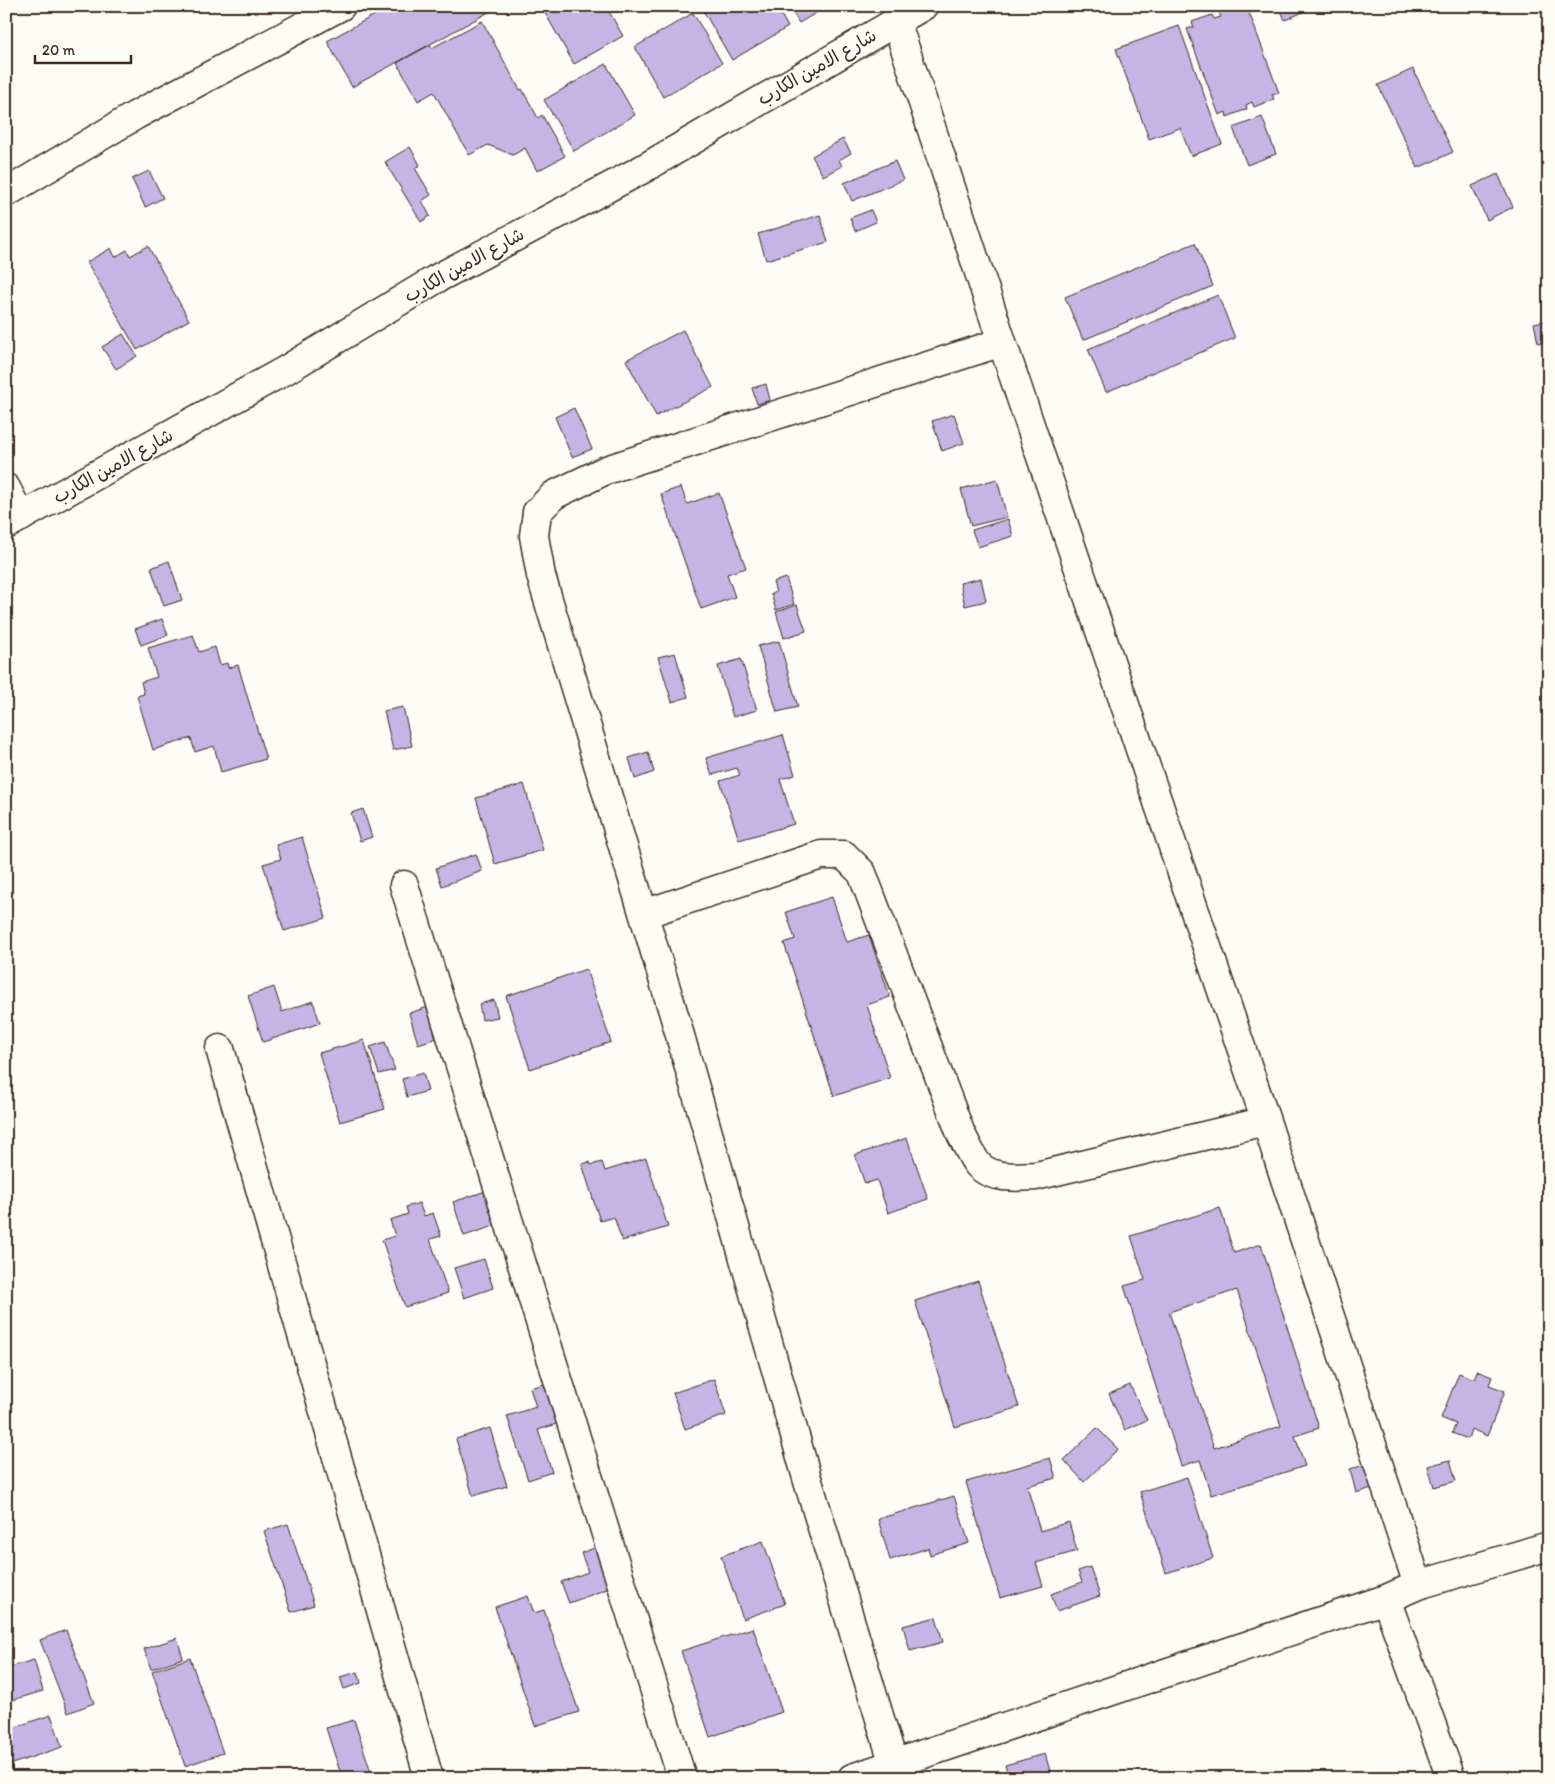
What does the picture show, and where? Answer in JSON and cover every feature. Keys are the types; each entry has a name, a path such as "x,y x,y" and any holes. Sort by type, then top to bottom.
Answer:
{"street":[{"path":"6,193 136,115 341,6"},
{"name":"شارع الامين الكارب","path":"14,521 284,371 436,279 641,170 923,6"},
{"path":"896,21 1002,342 1266,1121 1418,1586"},
{"path":"894,1765 807,1478 644,914 541,576 534,536 537,512 554,496 606,470 1002,342"},
{"path":"6,488 14,521"},
{"path":"644,914 821,855 844,855 862,873 961,1134 977,1164 994,1175 1013,1177 1036,1176 1266,1121"},
{"path":"404,885 682,1778"},
{"path":"220,1049 429,1778"},
{"path":"852,1778 1386,1599 1418,1586 1549,1546"},
{"path":"1386,1599 1451,1778"}],"building":[{"path":"391,6 500,6 352,87 327,41"},
{"path":"541,6 606,6 623,36 574,64"},
{"path":"776,6 788,27 732,60 701,7"},
{"path":"789,6 828,6 799,23"},
{"path":"1239,6 1240,9 1247,7 1279,93 1272,95 1274,99 1254,107 1252,102 1246,105 1247,109 1227,117 1226,112 1219,115 1187,29 1194,27 1192,22 1212,15 1214,19 1221,17 1219,12"},
{"path":"1279,6 1317,6 1285,20"},
{"path":"693,13 722,63 663,97 635,47"},
{"path":"482,21 520,90 522,89 538,118 542,115 565,156 537,171 525,148 513,155 488,145 469,155 434,92 418,101 397,63 430,45 432,48"},
{"path":"1179,26 1222,144 1191,156 1180,128 1149,139 1116,49"},
{"path":"606,64 635,115 574,151 544,100"},
{"path":"1413,69 1453,152 1418,168 1378,85"},
{"path":"1262,117 1276,154 1247,165 1233,128"},
{"path":"843,139 851,153 839,160 842,166 823,176 812,156"},
{"path":"410,147 420,165 415,168 431,195 422,201 430,216 421,222 385,162"},
{"path":"895,161 903,180 852,201 844,183"},
{"path":"149,171 163,198 145,207 132,179"},
{"path":"1498,174 1513,207 1487,220 1472,186"},
{"path":"871,210 876,222 855,231 850,218"},
{"path":"820,215 828,242 766,260 758,234"},
{"path":"1195,243 1213,286 1083,340 1065,297"},
{"path":"148,246 189,320 137,350 87,262 111,248 115,257 127,250 130,256"},
{"path":"1218,295 1235,338 1106,392 1088,349"},
{"path":"1549,320 1549,341 1538,343 1534,323"},
{"path":"683,330 713,387 656,416 626,360"},
{"path":"123,334 137,356 116,369 102,347"},
{"path":"766,384 770,400 757,404 752,388"},
{"path":"574,408 592,449 572,457 555,417"},
{"path":"954,414 964,443 942,451 932,421"},
{"path":"997,479 1007,517 971,526 961,489"},
{"path":"681,487 687,504 719,493 746,568 727,574 735,597 701,609 661,494"},
{"path":"1008,519 1013,536 978,547 972,530"},
{"path":"169,561 182,600 164,606 151,568"},
{"path":"786,578 794,604 776,610 771,594 776,592 773,582"},
{"path":"981,578 986,601 965,606 960,583"},
{"path":"797,605 806,631 784,638 776,612"},
{"path":"162,619 168,635 141,645 135,629"},
{"path":"193,635 199,652 215,647 220,665 227,663 228,668 238,665 266,759 221,772 214,746 195,752 191,738 153,750 137,696 144,694 141,682 157,677 148,648"},
{"path":"779,641 798,707 777,712 758,646"},
{"path":"675,653 688,697 672,702 658,657"},
{"path":"741,659 757,710 733,717 718,666"},
{"path":"403,707 412,746 393,750 384,711"},
{"path":"783,735 795,775 780,779 794,824 739,840 720,781 740,775 737,768 712,775 706,758"},
{"path":"648,752 654,772 635,779 629,758"},
{"path":"524,784 543,850 495,864 476,798"},
{"path":"363,809 372,837 360,841 351,813"},
{"path":"302,837 326,918 284,931 263,864 281,859 276,845"},
{"path":"476,854 482,871 442,886 436,868"},
{"path":"832,897 847,942 869,935 890,997 867,1005 890,1078 834,1096 784,943 795,939 786,912"},
{"path":"586,969 611,1042 530,1069 506,996"},
{"path":"274,987 282,1012 313,1001 320,1023 263,1042 248,996"},
{"path":"494,1000 498,1017 482,1020 479,1004"},
{"path":"428,1007 437,1038 418,1044 409,1013"},
{"path":"364,1040 385,1109 340,1122 319,1053"},
{"path":"385,1042 395,1070 379,1074 370,1047"},
{"path":"423,1073 428,1091 407,1097 402,1079"},
{"path":"907,1138 928,1199 888,1213 877,1180 865,1184 855,1155"},
{"path":"1549,1140 1549,1156 1544,1142"},
{"path":"646,1158 668,1227 622,1241 614,1217 600,1221 582,1164 590,1162 591,1165 602,1162 605,1171"},
{"path":"486,1191 497,1225 464,1236 453,1202"},
{"path":"419,1203 424,1216 433,1213 441,1236 430,1239 448,1293 405,1307 382,1240 395,1236 390,1220 408,1214 406,1207"},
{"path":"1220,1208 1234,1253 1261,1244 1319,1428 1295,1436 1305,1466 1211,1495 1200,1460 1181,1466 1124,1286 1145,1280 1131,1236","holes":["1237,1290 1281,1426 1214,1448 1169,1312"]},
{"path":"484,1259 493,1288 464,1298 454,1268"},
{"path":"978,1281 1019,1407 955,1427 915,1301"},
{"path":"1477,1371 1492,1377 1489,1385 1505,1391 1487,1436 1471,1429 1468,1439 1452,1433 1456,1424 1441,1418 1459,1373 1474,1379"},
{"path":"714,1379 726,1415 685,1429 673,1393"},
{"path":"547,1383 560,1423 538,1430 552,1472 528,1480 507,1416 536,1407 530,1388"},
{"path":"1130,1385 1147,1420 1125,1430 1109,1394"},
{"path":"490,1428 507,1486 473,1496 456,1439"},
{"path":"1097,1428 1118,1449 1084,1482 1064,1460"},
{"path":"1050,1458 1056,1478 1027,1486 1040,1531 1069,1522 1077,1551 1036,1563 1043,1586 1000,1598 966,1482"},
{"path":"1450,1460 1456,1481 1434,1487 1428,1466"},
{"path":"1369,1464 1375,1487 1356,1493 1350,1469"},
{"path":"1187,1477 1213,1558 1166,1573 1140,1492"},
{"path":"954,1496 969,1543 930,1555 928,1548 890,1560 878,1519"},
{"path":"288,1524 314,1605 291,1612 264,1531"},
{"path":"763,1541 785,1604 743,1619 721,1556"},
{"path":"600,1546 615,1586 569,1603 561,1582 588,1572 581,1553"},
{"path":"1090,1567 1100,1596 1057,1611 1051,1594 1082,1582 1078,1571"},
{"path":"528,1596 534,1613 544,1610 579,1712 535,1726 495,1607"},
{"path":"936,1617 943,1642 910,1651 903,1626"},
{"path":"753,1628 782,1712 710,1737 681,1651"},
{"path":"66,1630 94,1703 68,1713 40,1640"},
{"path":"177,1638 183,1658 151,1669 144,1649"},
{"path":"190,1658 223,1753 185,1766 152,1671"},
{"path":"34,1660 43,1691 6,1702 6,1668"},
{"path":"358,1672 361,1683 344,1689 340,1677"},
{"path":"51,1715 62,1747 6,1766 6,1730"},
{"path":"354,1720 373,1778 342,1778 326,1728"},
{"path":"1045,1754 1050,1771 1027,1778 1009,1778 1005,1765"}]}
